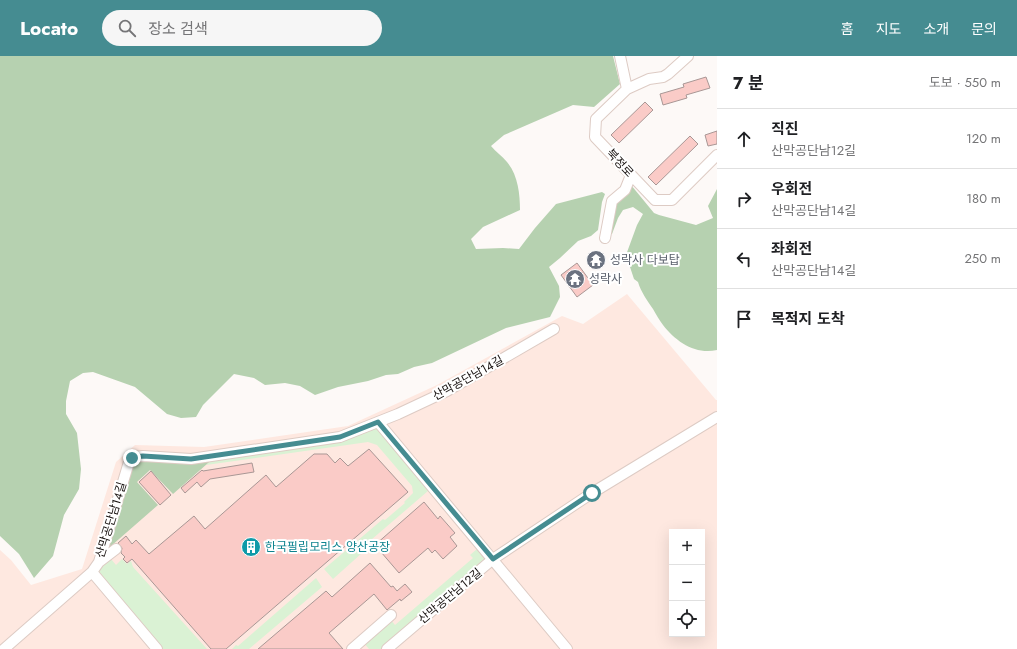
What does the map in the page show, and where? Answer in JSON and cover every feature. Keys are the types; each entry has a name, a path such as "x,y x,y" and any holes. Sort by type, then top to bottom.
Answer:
{"street":[{"path":"620,56 627,88 649,79 668,74 688,56"},
{"name":"북정로","path":"627,88 596,119 595,137 655,200 672,200 717,156"},
{"path":"605,238 612,201 625,190 631,175"},
{"name":"산막공단남14길","path":"4,649 92,572 99,562 129,462 135,457 143,456 191,459 340,437 378,422 447,391 554,329"},
{"name":"산막공단남12길","path":"387,649 493,559 592,493 717,417"},
{"path":"378,422 567,649"},
{"path":"99,562 114,554"},
{"path":"92,572 158,649"},
{"path":"356,648 391,616"}],"shaded area":[{"path":"627,294 717,400 717,649 0,649 0,550 11,560 31,585 82,569 116,462 135,445 204,447 348,426 437,385 562,316 583,324"}],"green space":[{"path":"0,56 613,56 620,84 594,107 573,105 504,135 491,146 507,162 514,173 519,191 520,210 483,227 471,239 476,249 519,249 556,204 602,192 605,194 602,202 598,230 591,236 578,241 549,267 559,286 560,297 550,317 506,328 432,363 414,367 398,374 386,375 368,381 338,387 315,395 300,386 285,383 265,385 254,378 234,374 203,405 196,417 181,418 167,414 135,387 93,372 83,373 70,381 66,401 66,414 77,433 81,469 79,489 64,515 53,556 34,578 19,554 0,536"},
{"path":"631,185 654,213 696,225 713,218 708,206 717,189 717,350 702,351 694,349 680,342 674,337 662,323 644,296 638,282 634,279 626,255 637,225 643,214 633,207 623,210 618,218 612,234 610,234 613,204"},
{"path":"378,422 493,559 387,649 369,649 363,642 390,619 395,625 473,558 470,555 477,549 428,491 364,546 362,553 333,579 324,569 383,519 385,520 405,503 404,502 413,493 412,486 377,445 368,442 206,465 216,456 340,437"},
{"path":"216,456 173,494 150,470 137,482 158,505 103,553 129,462"},
{"path":"111,559 116,565 122,559 127,564 131,561 133,567 207,649 160,649 96,572"},
{"path":"316,578 322,587 249,649 232,649 236,645 238,646"}],"building":[{"path":"706,77 710,88 686,95 687,98 663,105 660,94 684,87 683,84"},
{"path":"645,102 653,110 619,143 611,135"},
{"path":"717,131 717,144 708,146 705,135"},
{"path":"690,136 698,144 656,185 648,177"},
{"name":"성락사 다보탑","path":"598,254 603,261 595,267 590,260"},
{"path":"577,263 593,285 577,297 561,275"},
{"name":"한국필립모리스 양산공장","path":"369,449 408,492 226,649 211,649 132,559 127,563 123,559 125,557 121,553 122,548 118,543 126,536 132,544 136,540 149,554 194,516 205,529 266,475 276,487 314,454 327,454 335,463 340,458 348,466"},
{"path":"252,463 254,472 210,479 201,487 197,482 185,493 181,488 202,470"},
{"path":"151,471 171,495 160,505 139,482"},
{"path":"424,502 438,519 440,516 455,533 450,537 457,546 443,559 435,550 432,553 428,548 399,573 375,545"},
{"path":"370,563 391,587 393,586 397,591 405,584 412,592 401,601 400,599 387,610 374,594 329,633 343,649 258,649 326,591 332,597"}],"place":[{"name":"성락사 다보탑","path":"596,260"},
{"name":"성락사","path":"575,279"},
{"name":"한국필립모리스 양산공장","path":"251,547"}],"route":[{"path":"132,458 143,456 191,459 340,437 378,422 493,559 592,493"}]}
